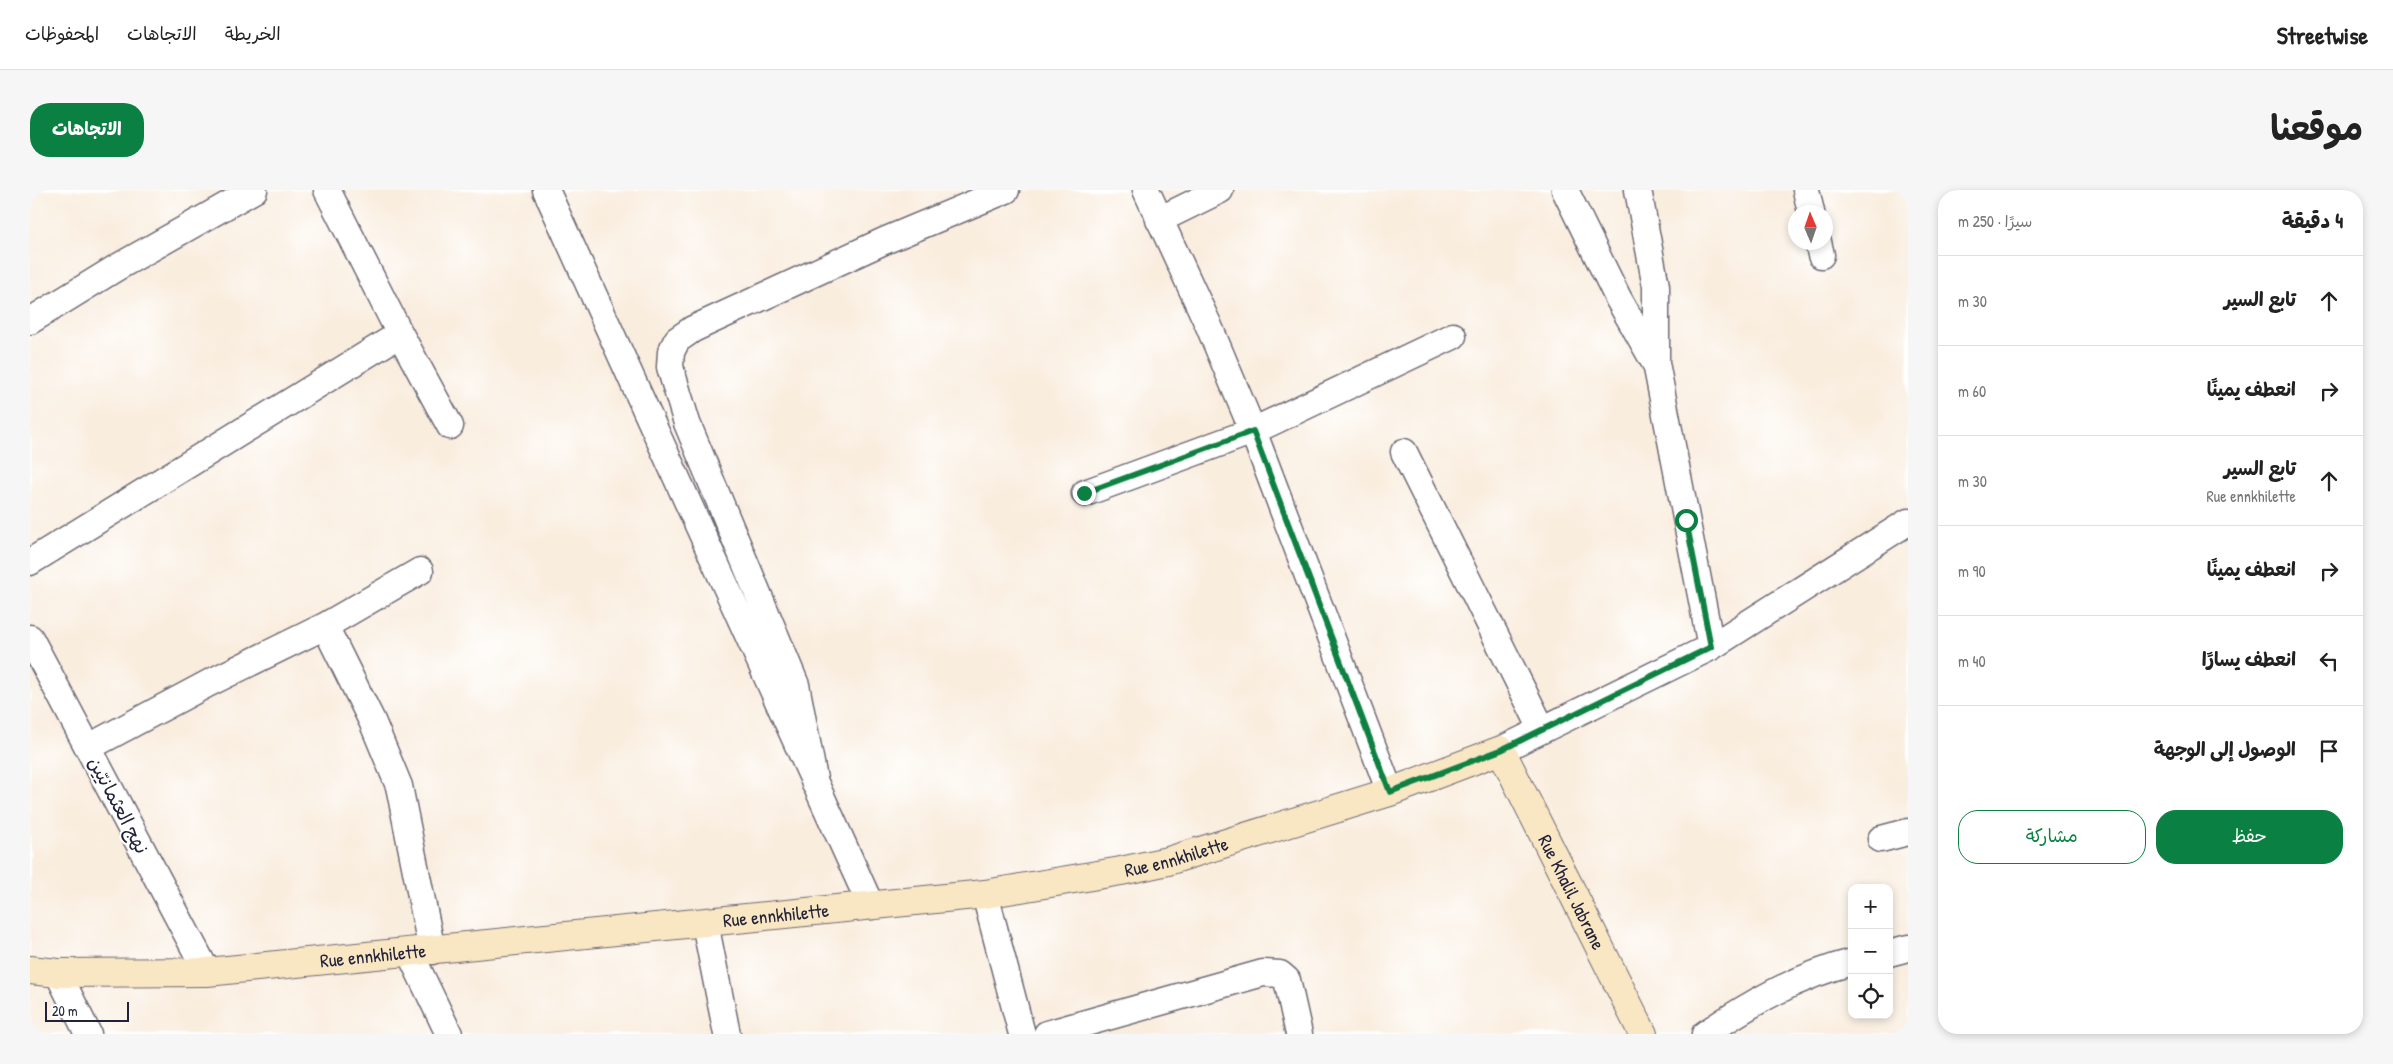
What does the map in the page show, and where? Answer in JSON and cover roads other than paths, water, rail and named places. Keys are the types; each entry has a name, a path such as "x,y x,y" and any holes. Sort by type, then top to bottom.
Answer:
{"street":[{"path":"30,321 116,268 254,190"},
{"path":"327,190 400,334 450,426"},
{"path":"546,190 871,906"},
{"path":"816,784 796,685 687,423 670,367 671,352 677,340 694,329 884,241 1006,190"},
{"path":"1146,190 1208,324 1253,431 1390,792"},
{"path":"1159,220 1220,190"},
{"path":"1565,190 1618,298 1656,363"},
{"path":"1638,190 1656,286 1656,363 1711,647"},
{"path":"1806,190 1809,205"},
{"path":"30,562 400,334"},
{"path":"1084,493 1253,431 1453,336"},
{"path":"1404,452 1542,730"},
{"path":"1501,750 1711,647 1908,522"},
{"path":"88,747 209,683 325,626 420,571"},
{"path":"325,626 372,721 400,786 421,952 449,1034"},
{"name":"نهج العثمانيّين","path":"30,638 207,972"},
{"name":"Rue ennkhilette","path":"30,970 58,973 207,972 985,894 1121,871 1168,860 1390,792 1501,750"},
{"name":"Rue Khalil Jabrane","path":"1501,750 1643,1034"},
{"path":"1881,839 1908,832"},
{"path":"985,894 1022,1034"},
{"path":"705,923 727,1034"},
{"path":"1893,952 1908,948"},
{"path":"1716,1031 1771,992 1822,970 1848,963"},
{"path":"58,973 88,1034"},
{"path":"1047,1034 1263,973 1280,974 1287,980 1298,1034"}]}
